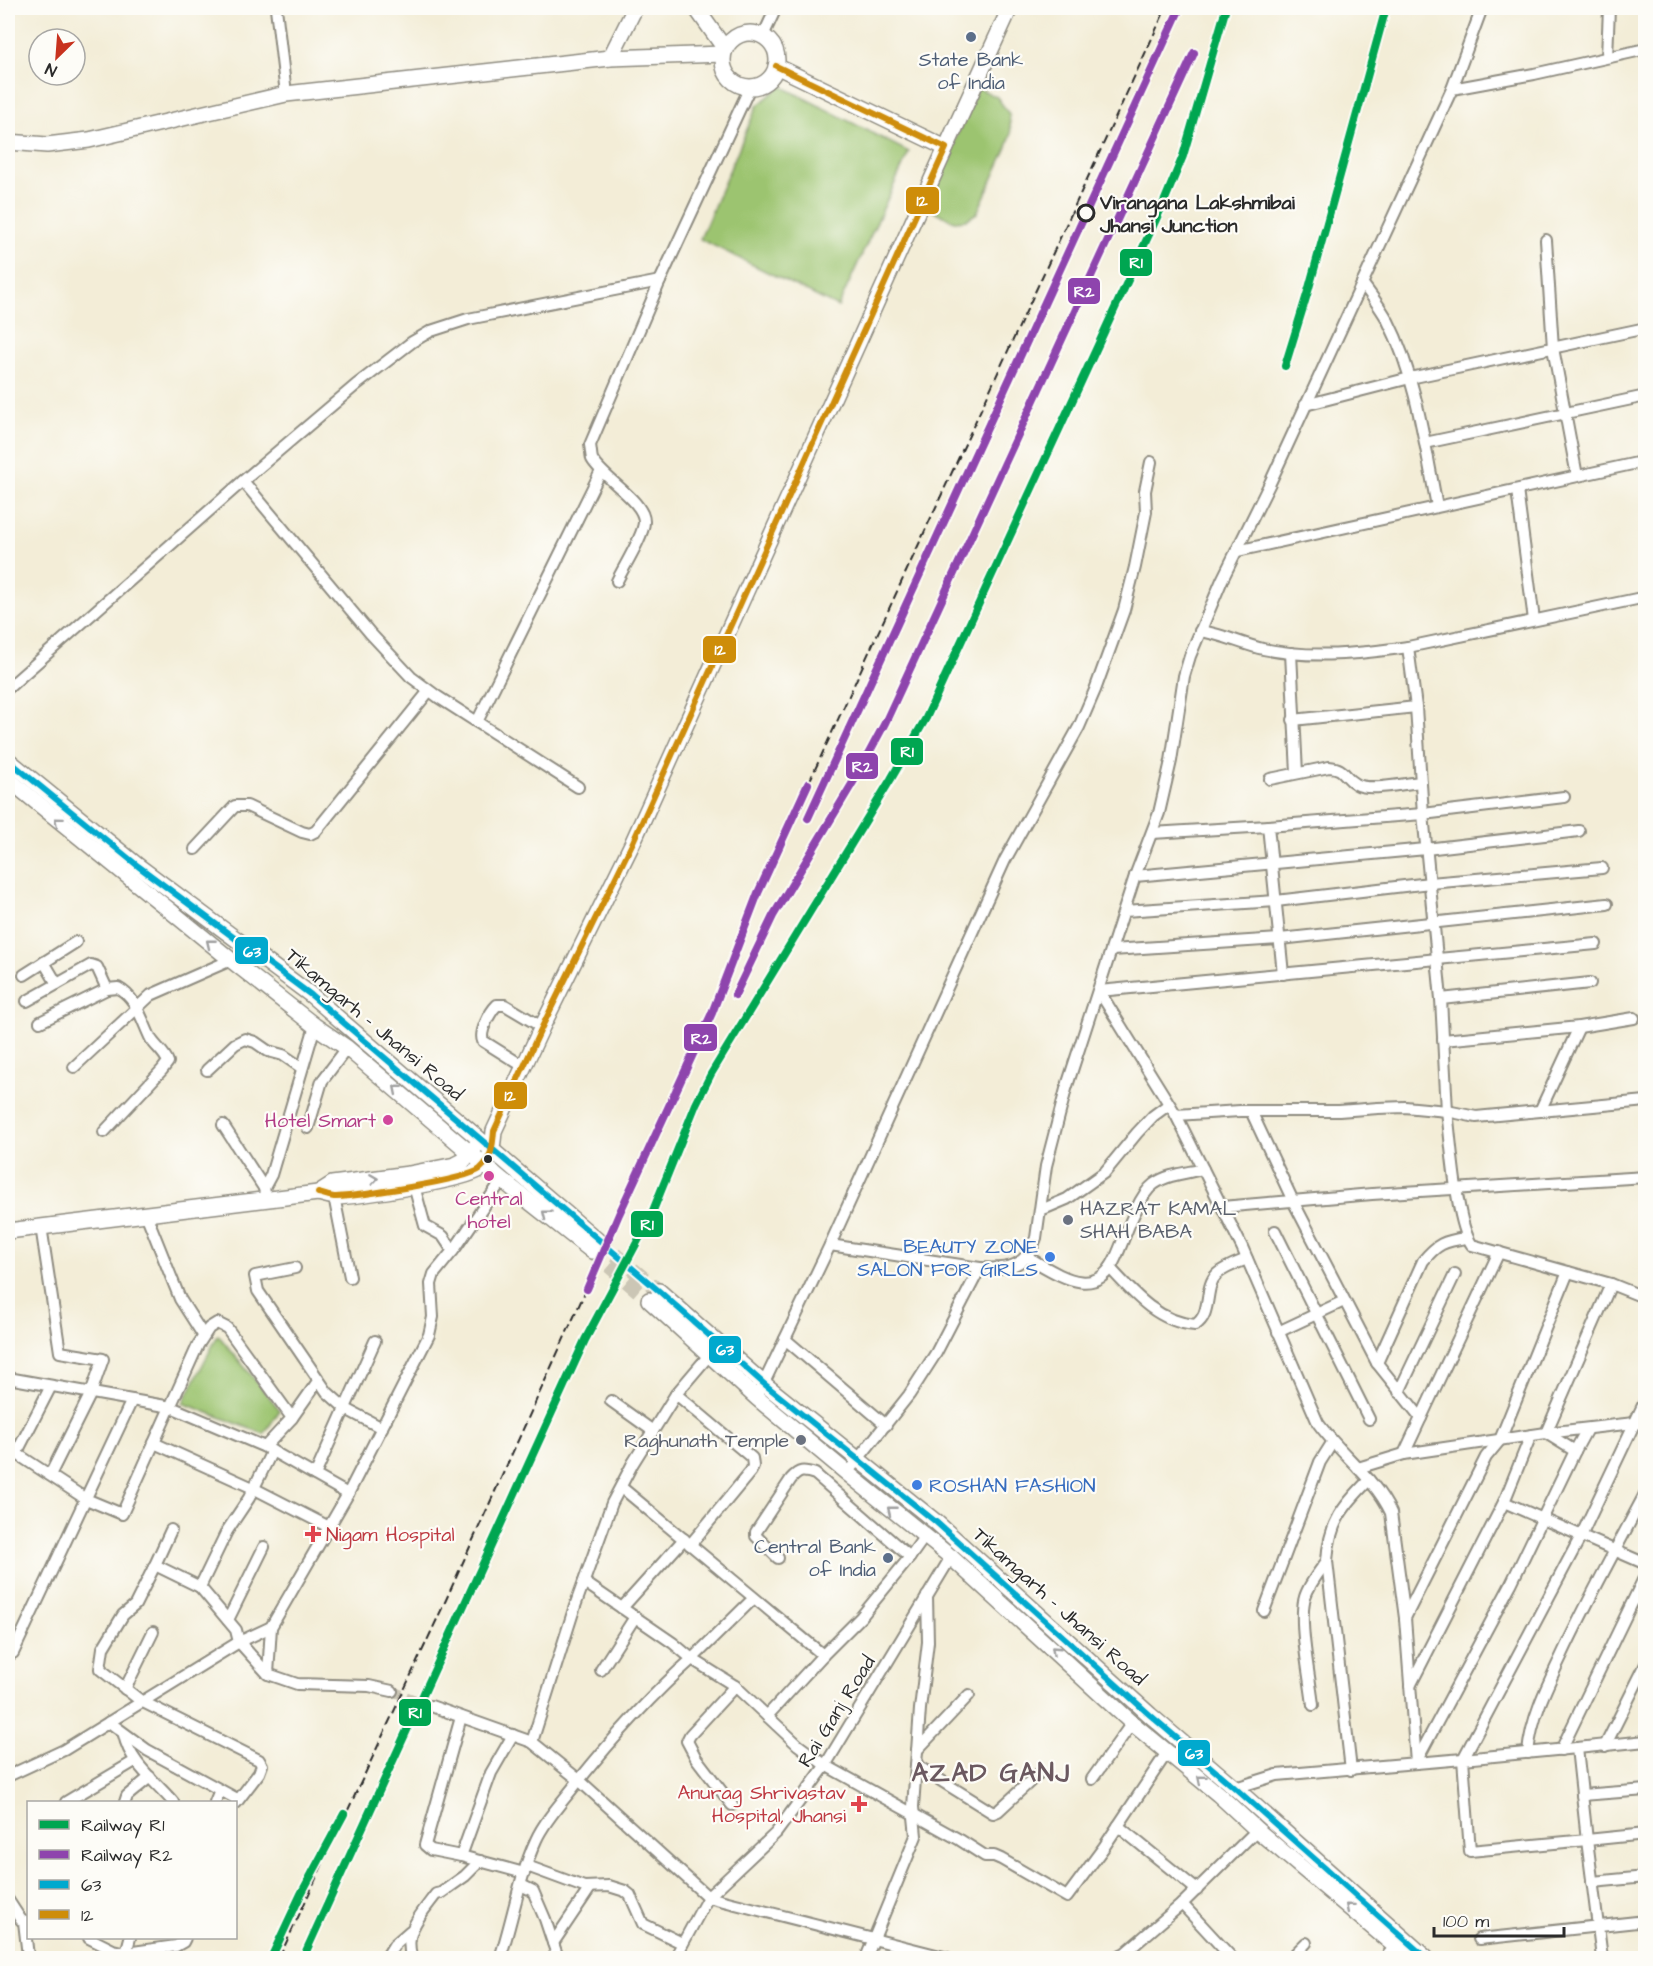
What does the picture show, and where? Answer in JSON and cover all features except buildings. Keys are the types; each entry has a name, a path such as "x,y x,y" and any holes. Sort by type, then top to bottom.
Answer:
{"street":[{"path":"276,8 286,94"},
{"path":"610,58 635,8"},
{"path":"696,8 724,52"},
{"path":"763,36 776,8"},
{"path":"8,1231 146,1214 265,1194 318,1193 414,1186 476,1172 523,1066 632,844 1010,8"},
{"path":"830,1245 980,1268 998,1269 1019,1263 1027,1257 1036,1238 1046,1166 1056,1126 1135,876 1152,833 1171,761 1184,676 1200,631 1452,89 1482,8"},
{"path":"1607,57 1609,8"},
{"path":"754,33 763,36 775,49 776,66 767,81 750,87 740,85 726,73 723,64 724,52 737,36 754,33"},
{"path":"1452,89 1534,74 1646,49"},
{"path":"8,142 46,145 89,140 286,94 610,58 724,52"},
{"path":"776,66 946,148"},
{"path":"617,581 645,523 643,515 633,501 601,471 592,457 590,445 594,431 660,281 750,87"},
{"path":"1546,240 1553,348 1577,476"},
{"path":"8,688 243,481 356,385 412,342 430,331 468,319 660,281"},
{"path":"1362,283 1387,319 1410,378 1437,506"},
{"path":"1305,405 1410,378 1646,328"},
{"path":"1425,443 1646,396"},
{"path":"1237,551 1646,461"},
{"path":"757,1398 830,1245 1005,860 1079,727 1095,690 1124,610 1135,567 1146,512 1145,491 1151,462"},
{"path":"477,722 601,471"},
{"path":"243,481 387,652 411,677 578,787"},
{"path":"1517,490 1534,620"},
{"path":"1200,631 1262,648 1300,655 1354,654 1408,647 1646,597"},
{"path":"1408,647 1416,707 1423,814 1441,999 1448,1111 1457,1189 1466,1238 1472,1245 1481,1249 1611,1284 1646,1298"},
{"path":"1291,653 1297,773"},
{"path":"195,849 235,806 247,806 302,832 309,834 316,831 429,691"},
{"path":"1293,720 1416,707"},
{"name":"Tikamgarh - Jhansi Road","path":"8,760 138,866 311,994 594,1245 502,1180 486,1151"},
{"path":"1270,779 1338,767 1356,785 1366,787 1421,782"},
{"path":"13,784 28,776"},
{"name":"Tikamgarh - Jhansi Road","path":"13,784 231,960 315,1026 347,1047 472,1152 486,1151"},
{"path":"1152,833 1423,814 1564,797"},
{"path":"1268,826 1283,974"},
{"path":"1135,876 1426,849 1579,831"},
{"path":"1124,911 1276,901 1430,883 1602,868"},
{"path":"1112,950 1280,939 1607,904"},
{"path":"24,975 76,942"},
{"path":"1099,991 1596,944"},
{"path":"74,1067 137,1007 162,989 231,960"},
{"path":"44,962 57,984"},
{"path":"27,1001 91,965 97,967 107,989"},
{"path":"1441,999 1590,983"},
{"path":"40,1022 113,988 122,990 137,1007 151,1039 168,1062 104,1132"},
{"path":"1099,991 1176,1115 1247,1259 1318,1424 1332,1443 1384,1498 1391,1513 1405,1618 1416,1763"},
{"path":"523,1066 483,1041 482,1033 494,1008 497,1005 506,1005 542,1027"},
{"path":"1443,1040 1579,1027 1634,1018"},
{"path":"265,1194 315,1026"},
{"path":"1540,1111 1579,1027"},
{"path":"207,1070 235,1044 245,1039 255,1042 268,1051 283,1054 302,1068"},
{"path":"308,1128 322,1081 347,1047"},
{"path":"1176,1115 1406,1107 1448,1111 1476,1117 1646,1101"},
{"path":"1041,1210 1067,1199 1105,1172 1137,1133 1168,1104"},
{"path":"1251,1111 1293,1201 1377,1363 1421,1418"},
{"path":"223,1125 265,1194"},
{"path":"333,1191 446,1167 463,1161 472,1152"},
{"path":"1027,1257 1061,1276 1084,1282 1100,1279 1110,1268 1142,1198 1153,1184 1203,1169"},
{"path":"1222,1207 1646,1177"},
{"path":"268,1674 271,1627 348,1494 429,1335 433,1317 432,1278 502,1180"},
{"path":"1034,1224 1039,1182"},
{"path":"414,1186 425,1226 443,1236 453,1251"},
{"path":"333,1191 350,1277"},
{"path":"146,1214 180,1299 203,1335"},
{"path":"40,1226 60,1352 104,1359 91,1393 50,1475"},
{"path":"1275,1231 1369,1419"},
{"path":"1377,1363 1422,1261 1433,1248 1446,1241 1466,1238"},
{"path":"1404,1454 1499,1252"},
{"path":"1110,1268 1138,1298 1153,1310 1172,1320 1195,1324 1201,1321 1205,1313 1211,1282 1216,1275 1247,1259"},
{"path":"295,1268 256,1276 254,1278 261,1297 327,1392 346,1409 382,1428"},
{"path":"847,1473 909,1395 936,1353 980,1268"},
{"path":"1405,1618 1486,1457 1500,1440 1568,1272"},
{"path":"1400,1392 1455,1274"},
{"path":"1546,1433 1611,1284"},
{"name":"Tikamgarh - Jhansi Road","path":"710,1354 654,1296 936,1522 1142,1708 1235,1788 1295,1852 1426,1959"},
{"path":"1278,1332 1344,1301"},
{"path":"51,1386 12,1450 86,1499 122,1514 203,1335 217,1323 227,1328 292,1418"},
{"path":"785,1339 886,1425"},
{"path":"315,1475 375,1341"},
{"path":"532,1742 612,1503 633,1463 676,1394 710,1354 757,1398 951,1557 1132,1723 1218,1794 1257,1830 1295,1852 1409,1959"},
{"path":"8,1380 171,1407 268,1449 348,1494"},
{"path":"200,1587 227,1531 253,1488 268,1449 318,1381"},
{"path":"622,1608 687,1542 751,1471 752,1458 676,1394"},
{"path":"1646,1399 1581,1536 1463,1759 1470,1851 1646,1834"},
{"path":"13,1653 132,1400"},
{"path":"611,1401 653,1431"},
{"path":"1358,1468 1404,1454 1546,1433 1646,1423"},
{"path":"1416,1763 1544,1519 1587,1429"},
{"path":"1546,1433 1575,1451"},
{"path":"1410,1688 1504,1502 1531,1435"},
{"path":"154,1443 253,1488 329,1527"},
{"path":"1264,1611 1317,1470 1325,1451 1332,1443"},
{"path":"778,1558 759,1541 756,1532 790,1479 797,1472 804,1470 815,1474 910,1557"},
{"path":"1351,1770 1327,1561 1328,1544 1338,1516 1350,1499 1369,1480"},
{"path":"621,1487 823,1655"},
{"path":"1528,1753 1536,1715 1574,1628 1646,1492"},
{"path":"1504,1502 1646,1564"},
{"path":"109,1722 147,1750 236,1801 259,1773 262,1765 259,1760 141,1701 100,1669 103,1647 123,1615 135,1605 171,1530"},
{"path":"766,1716 861,1617 925,1536"},
{"path":"228,1620 264,1547"},
{"name":"Rai Ganj Road","path":"675,1959 682,1942 708,1897 776,1833 825,1765 951,1557"},
{"path":"1313,1705 1302,1614 1310,1585 1327,1561"},
{"path":"155,1565 200,1587 236,1629 239,1642 268,1674 297,1684 369,1686 392,1691"},
{"path":"1562,1749 1646,1574"},
{"path":"584,1582 673,1643 692,1659 735,1686 798,1745 825,1765 985,1856 1001,1859 1067,1897 1168,1752"},
{"path":"866,1959 916,1836 914,1815 916,1765 928,1642 927,1596"},
{"path":"500,1959 525,1870 537,1838 579,1780 634,1714 754,1598"},
{"path":"601,1670 634,1617"},
{"path":"8,1776 64,1750 239,1642 271,1627"},
{"path":"125,1689 153,1632"},
{"path":"1605,1746 1646,1664"},
{"path":"732,1805 696,1758 687,1741 735,1686"},
{"path":"917,1750 969,1695"},
{"path":"431,1706 532,1742 579,1780 708,1897 948,1959"},
{"path":"461,1717 425,1845 431,1850 525,1870 590,1888 609,1886 625,1891 630,1895 643,1924 682,1942"},
{"path":"1092,1779 1132,1723"},
{"path":"124,1735 135,1761 171,1801"},
{"path":"461,1856 491,1773 513,1735"},
{"path":"1235,1788 1277,1775 1351,1770 1646,1741"},
{"path":"1577,1748 1602,1959"},
{"path":"69,1801 135,1761"},
{"path":"916,1765 993,1813 1036,1774"},
{"path":"126,1801 127,1796 150,1777"},
{"path":"216,1801 220,1790"},
{"path":"1582,1795 1646,1790"},
{"path":"1118,1826 1197,1890"},
{"path":"1114,1959 1125,1953 1182,1904 1257,1830"},
{"path":"386,1959 394,1945 410,1931 436,1894 465,1876 480,1861"},
{"path":"1592,1882 1646,1877"},
{"path":"521,1885 533,1891 558,1959"},
{"path":"553,1943 590,1888"},
{"path":"8,1900 26,1923 28,1956"},
{"path":"1182,1904 1232,1959"},
{"path":"1479,1939 1646,1921"},
{"path":"410,1931 408,1941 412,1959"},
{"path":"91,1939 113,1950 126,1953 176,1946 184,1939"},
{"path":"126,1953 130,1939"},
{"path":"160,1949 164,1939"},
{"path":"1291,1959 1306,1943"},
{"path":"1385,1959 1396,1946"}],"green space":[{"path":"781,86 909,152 838,307 700,239 757,106"},
{"path":"978,88 997,97 1009,114 1011,134 977,213 966,220 954,221 931,210 927,203"},
{"path":"218,1335 280,1410 264,1434 183,1403"}],"tunnel":[{"path":"597,1240 659,1291"},
{"path":"592,1251 649,1300"},
{"path":"392,1691 431,1706"}],"railway":[{"path":"758,893 1166,8"},
{"path":"303,1958 585,1340 650,1218 696,1104 711,1074 926,718 1164,202 1183,156 1226,8"},
{"path":"1285,366 1309,288 1386,8"},
{"path":"279,1958 445,1602 652,1144"}],"rail line":[{"name":"R2","path":"808,818 1180,8"},
{"name":"R1","path":"303,1958 585,1340 650,1218 696,1104 711,1074 926,718 1164,202 1183,156 1226,8"},
{"name":"R1","path":"1285,366 1309,288 1386,8"},
{"name":"R2","path":"735,995 773,916 855,779 885,723 1194,53"},
{"name":"R2","path":"587,1289 712,1013 758,893 808,784"},
{"name":"R1","path":"271,1958 301,1894 344,1814"}],"transit line":[{"name":"12","path":"318,1193 334,1197 388,1191 455,1178 480,1169 487,1161 494,1131 542,1027 632,844 946,148 776,66"},
{"name":"63","path":"8,760 138,866 311,995 659,1291 763,1383 936,1522 1150,1715 1426,1958"}],"place":[{"name":"State Bank of India","path":"971,37"},
{"name":"Virangana Lakshmibai Jhansi Junction","path":"1086,213"},
{"name":"Hotel Smart","path":"388,1120"},
{"name":"Central hotel","path":"489,1176"},
{"name":"HAZRAT KAMAL SHAH BABA","path":"1068,1220"},
{"name":"BEAUTY ZONE SALON FOR GIRLS","path":"1050,1257"},
{"name":"Raghunath Temple","path":"801,1440"},
{"name":"ROSHAN FASHION","path":"917,1485"},
{"name":"Nigam Hospital","path":"313,1534"},
{"name":"Central Bank of India","path":"888,1558"},
{"name":"Anurag Shrivastav Hospital, Jhansi","path":"859,1804"}],"district":[{"name":"AZAD GANJ","path":"991,1772"}]}
